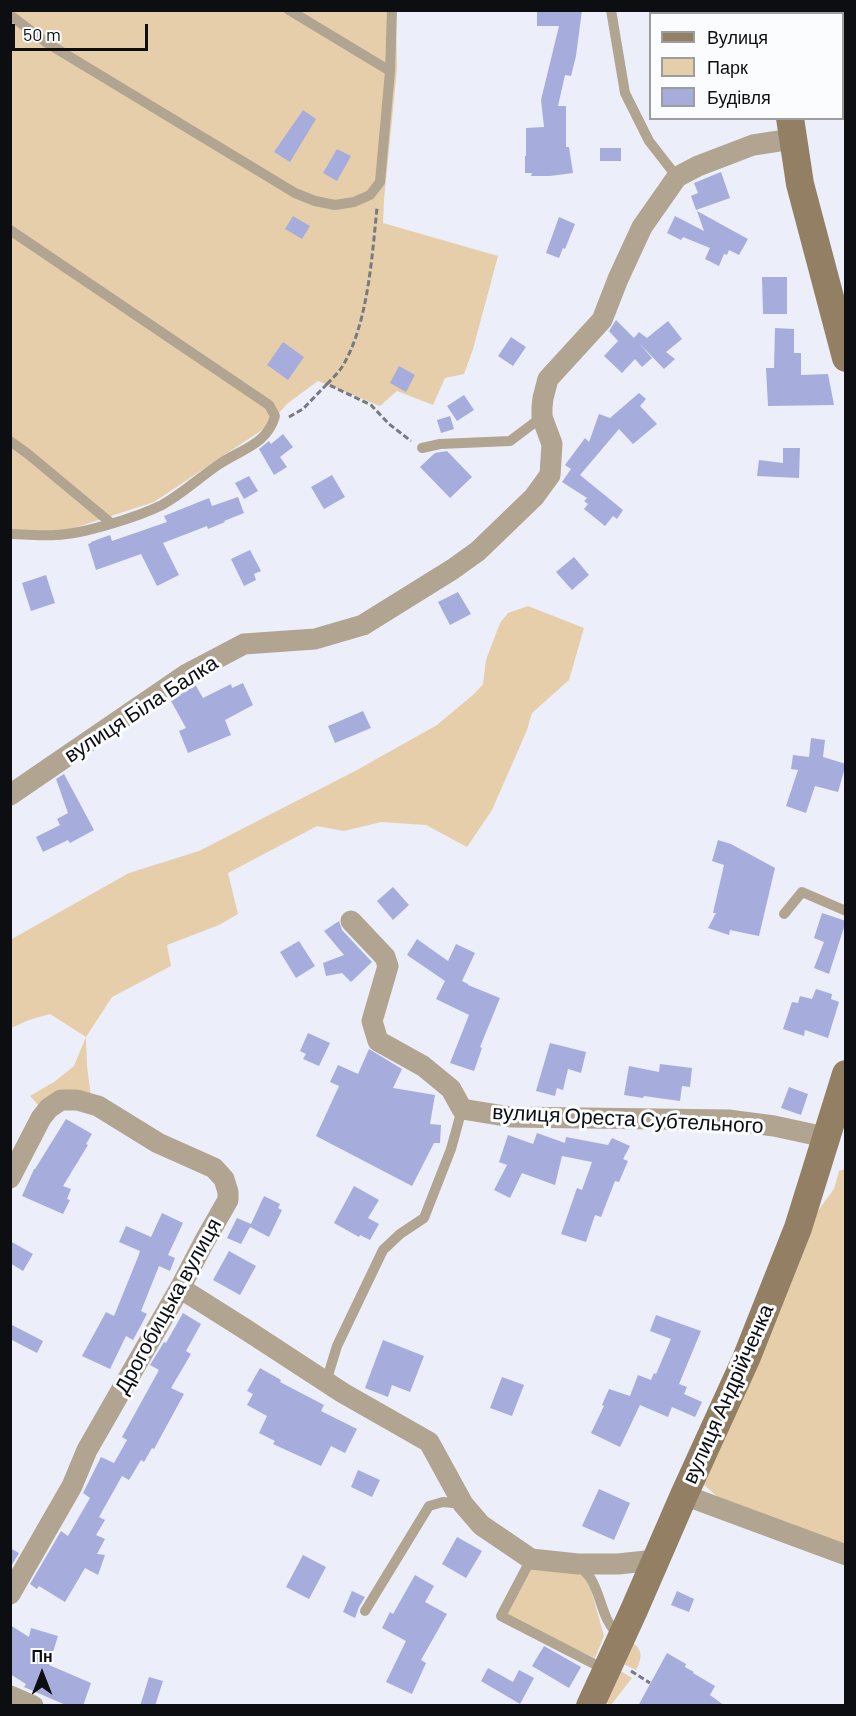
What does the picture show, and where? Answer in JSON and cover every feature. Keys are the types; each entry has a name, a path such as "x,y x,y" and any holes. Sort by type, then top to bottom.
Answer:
{"street":[{"name":"вулиця Біла Балка","path":"10,795 187,674 244,644 315,639 363,625 478,551 534,497 550,475 552,444 542,417 543,398 548,379 602,320 642,227 677,177 698,166 791,129"},
{"path":"791,129 800,184 846,358"},
{"name":"вулиця Ореста Субтельного","path":"351,921 385,957 387,966 372,1021 378,1041 423,1066 451,1089 462,1109 511,1117 728,1120 774,1126 835,1123"},
{"name":"вулиця Андрійченка","path":"590,1706 755,1337 798,1228 835,1123 846,1074"},
{"name":"Дрогобицька вулиця","path":"10,1178 41,1118 49,1108 61,1100 77,1100 98,1106 158,1143 214,1168 224,1179 228,1192 228,1200 87,1450 72,1486 10,1594"},
{"path":"180,1288 326,1382 429,1442 463,1504 481,1525 531,1559 578,1564 618,1564 656,1560"},
{"path":"684,1496 846,1555"},
{"path":"10,1696 33,1706"}],"lane":[{"path":"289,10 390,71"},
{"path":"10,15 47,43 295,193 315,201 335,205 370,195 380,182 390,71 392,10"},
{"path":"610,10 625,93 649,141 677,177"},
{"path":"10,230 269,405 275,416 272,426 264,437 219,464 163,504 111,523 75,532 57,535 10,534"},
{"path":"422,448 440,444 510,441 542,417"},
{"path":"10,441 111,523"},
{"path":"784,914 802,892 846,911"},
{"path":"326,1382 337,1346 383,1250 400,1234 424,1218 451,1149 462,1109"},
{"path":"365,1611 429,1506 443,1502 463,1504"},
{"path":"531,1559 501,1616 606,1670"},
{"path":"578,1564 591,1579 613,1630 622,1637"}],"path":[{"path":"272,426 303,409 327,384 342,367 357,334 372,262 380,182"},
{"path":"327,384 371,405 388,424 422,448"},
{"path":"635,1674 650,1683"}],"green space":[{"path":"10,11 396,11 397,69 383,223 498,256 464,374 445,378 433,405 397,391 380,406 318,381 288,403 265,428 154,502 56,532 11,532"},
{"path":"528,606 584,628 569,680 532,713 527,730 492,810 467,847 426,825 381,822 344,831 317,826 228,873 238,914 219,925 167,945 171,966 112,997 86,1037 50,1014 11,1028 10,940 129,873 199,851 357,770 437,725 483,684 486,660 500,623 508,613"},
{"path":"86,1037 91,1097 40,1107 30,1096 54,1082 74,1066"},
{"path":"845,1169 845,1546 720,1499 703,1484 817,1212 834,1189 839,1171"},
{"path":"569,1567 588,1579 604,1636 595,1658 507,1617 508,1609 531,1568"},
{"path":"633,1643 639,1649 640,1656 636,1670 623,1664"},
{"path":"619,1670 632,1678 611,1705 603,1701"}],"building":[{"path":"537,10 582,10 571,76 565,75 558,106 566,106 566,147 569,147 573,173 531,176 532,173 525,173 526,128 544,127 541,100 559,26 537,26"},
{"path":"303,110 316,119 290,162 274,152"},
{"path":"600,148 621,148 621,161 600,161"},
{"path":"337,149 351,156 337,181 323,173"},
{"path":"721,172 730,198 696,210 691,196 698,193 694,183"},
{"path":"697,211 748,239 739,255 729,250 727,255 724,254 719,266 705,259 710,248 683,237 681,240 667,233 675,216 704,231"},
{"path":"293,216 310,226 302,239 285,229"},
{"path":"559,217 575,224 559,258 546,253"},
{"path":"762,277 787,277 787,314 763,314"},
{"path":"616,320 634,338 639,332 647,338 668,321 682,339 666,352 675,359 664,369 639,343 652,358 642,367 635,359 622,373 604,356 618,341 609,331"},
{"path":"775,328 794,329 794,353 801,353 801,375 828,374 834,405 768,406 766,368 774,368"},
{"path":"511,337 526,347 513,366 498,356"},
{"path":"283,342 304,357 288,380 267,365"},
{"path":"399,366 415,375 406,392 390,383"},
{"path":"639,393 646,399 640,406 657,424 633,444 619,429 580,475 623,510 617,519 613,516 605,526 584,509 588,504 584,501 587,498 562,482 571,469 565,465 585,438 589,442 599,414 610,418"},
{"path":"464,395 474,410 457,421 447,406"},
{"path":"450,416 454,429 441,433 437,420"},
{"path":"283,434 293,447 280,457 287,467 274,475 259,449 269,441 271,444"},
{"path":"783,448 800,448 799,478 757,476 759,460 783,463"},
{"path":"447,451 472,477 450,498 420,467 435,453"},
{"path":"332,475 345,497 324,509 311,487"},
{"path":"249,476 258,491 244,499 235,483"},
{"path":"238,497 244,513 208,529 207,526 163,543 179,575 157,586 141,554 96,570 88,544 91,542 110,535 112,541 167,522 164,516 209,498 212,506"},
{"path":"250,550 261,571 254,574 256,580 244,586 231,559"},
{"path":"574,557 589,575 572,590 556,572"},
{"path":"46,575 55,603 31,611 22,583"},
{"path":"458,592 471,614 450,625 438,602"},
{"path":"243,683 253,705 225,720 231,735 188,753 179,731 186,728 171,701 195,684 203,698 231,684 232,688"},
{"path":"363,711 371,728 335,743 328,726"},
{"path":"811,738 825,740 823,757 846,764 838,792 815,786 806,813 786,806 798,770 791,769 793,755 809,757"},
{"path":"64,774 94,830 70,843 68,840 43,852 36,837 60,825 57,819 68,813 56,779"},
{"path":"718,840 731,844 775,868 759,936 730,930 729,935 708,928 716,913 713,913 724,865 712,861"},
{"path":"393,887 409,905 393,920 377,901"},
{"path":"822,913 846,921 829,974 814,968 824,942 814,938"},
{"path":"339,921 342,930 372,962 351,982 342,973 326,976 323,963 344,955 324,931"},
{"path":"417,939 448,961 456,944 475,953 462,981 500,998 480,1047 482,1048 474,1071 450,1063 469,1015 436,999 445,981 407,955"},
{"path":"299,941 315,966 296,978 280,952"},
{"path":"816,989 832,994 831,999 839,1002 828,1038 805,1030 804,1036 783,1029 792,1002 798,1003 800,996 812,999"},
{"path":"308,1033 330,1043 319,1066 303,1059 306,1054 300,1051"},
{"path":"550,1043 586,1052 581,1073 568,1069 563,1090 557,1088 555,1096 536,1091"},
{"path":"369,1049 402,1069 393,1088 435,1095 430,1124 441,1125 440,1143 434,1143 412,1186 316,1136 339,1086 330,1082 338,1065 358,1074"},
{"path":"660,1064 692,1068 690,1087 682,1086 680,1101 624,1095 629,1066 659,1072"},
{"path":"789,1087 808,1094 801,1115 781,1108"},
{"path":"66,1119 92,1134 86,1144 88,1145 63,1186 71,1189 67,1199 70,1200 63,1214 22,1196 34,1169"},
{"path":"537,1133 565,1143 566,1137 608,1145 612,1138 630,1146 623,1159 628,1161 619,1182 615,1181 601,1217 595,1215 586,1242 561,1234 577,1188 582,1190 592,1162 562,1156 555,1185 522,1173 510,1198 494,1190 507,1165 499,1162 508,1135 533,1144"},
{"path":"354,1186 379,1200 368,1218 379,1224 370,1240 360,1235 359,1237 334,1223"},
{"path":"264,1196 280,1204 278,1208 282,1210 269,1237 250,1227 241,1244 227,1238 237,1218 251,1224"},
{"path":"162,1213 183,1223 168,1255 175,1258 170,1271 159,1266 141,1311 147,1314 133,1340 126,1336 110,1369 82,1356 106,1312 114,1316 140,1251 119,1242 126,1226 151,1237"},
{"path":"10,1241 33,1254 23,1271 10,1263"},
{"path":"229,1251 256,1266 240,1295 213,1280"},
{"path":"183,1313 201,1324 186,1351 191,1354 171,1388 184,1394 154,1449 152,1448 144,1462 141,1460 129,1480 122,1476 99,1517 105,1520 96,1535 105,1539 97,1554 105,1555 98,1575 85,1568 65,1602 39,1586 37,1589 30,1584 61,1531 68,1536 90,1498 83,1493 101,1457 114,1463 127,1440 122,1437 159,1370 150,1365"},
{"path":"656,1315 701,1331 679,1384 687,1387 684,1394 702,1402 695,1417 672,1407 668,1417 640,1405 620,1447 591,1433 604,1406 602,1405 609,1389 630,1396 638,1375 651,1380 654,1373 656,1374 671,1339 650,1331"},
{"path":"10,1324 43,1341 37,1353 10,1339"},
{"path":"383,1340 424,1356 410,1392 392,1385 388,1397 365,1388"},
{"path":"260,1368 281,1380 280,1382 324,1405 321,1411 357,1429 345,1453 331,1446 321,1466 273,1444 275,1441 259,1433 267,1416 247,1405 253,1394 247,1391"},
{"path":"502,1377 524,1385 512,1416 490,1408"},
{"path":"358,1470 380,1480 372,1497 351,1487"},
{"path":"599,1489 630,1503 614,1540 582,1526"},
{"path":"457,1537 482,1551 466,1578 442,1564"},
{"path":"10,1548 19,1553 10,1568"},
{"path":"303,1555 326,1567 309,1599 286,1587"},
{"path":"415,1575 434,1586 425,1602 447,1614 421,1660 426,1663 412,1694 386,1682 406,1641 382,1628 390,1612 393,1614"},
{"path":"352,1591 365,1597 355,1618 343,1612"},
{"path":"677,1591 694,1599 689,1612 671,1605"},
{"path":"10,1625 29,1637 31,1628 58,1636 49,1665 91,1683 83,1706 68,1706 24,1687 26,1684 10,1674"},
{"path":"544,1646 581,1667 569,1688 532,1666"},
{"path":"667,1653 715,1686 710,1695 725,1706 638,1706"},
{"path":"488,1668 513,1682 519,1670 534,1678 520,1704 481,1681"},
{"path":"149,1677 163,1681 155,1706 140,1706"}]}
